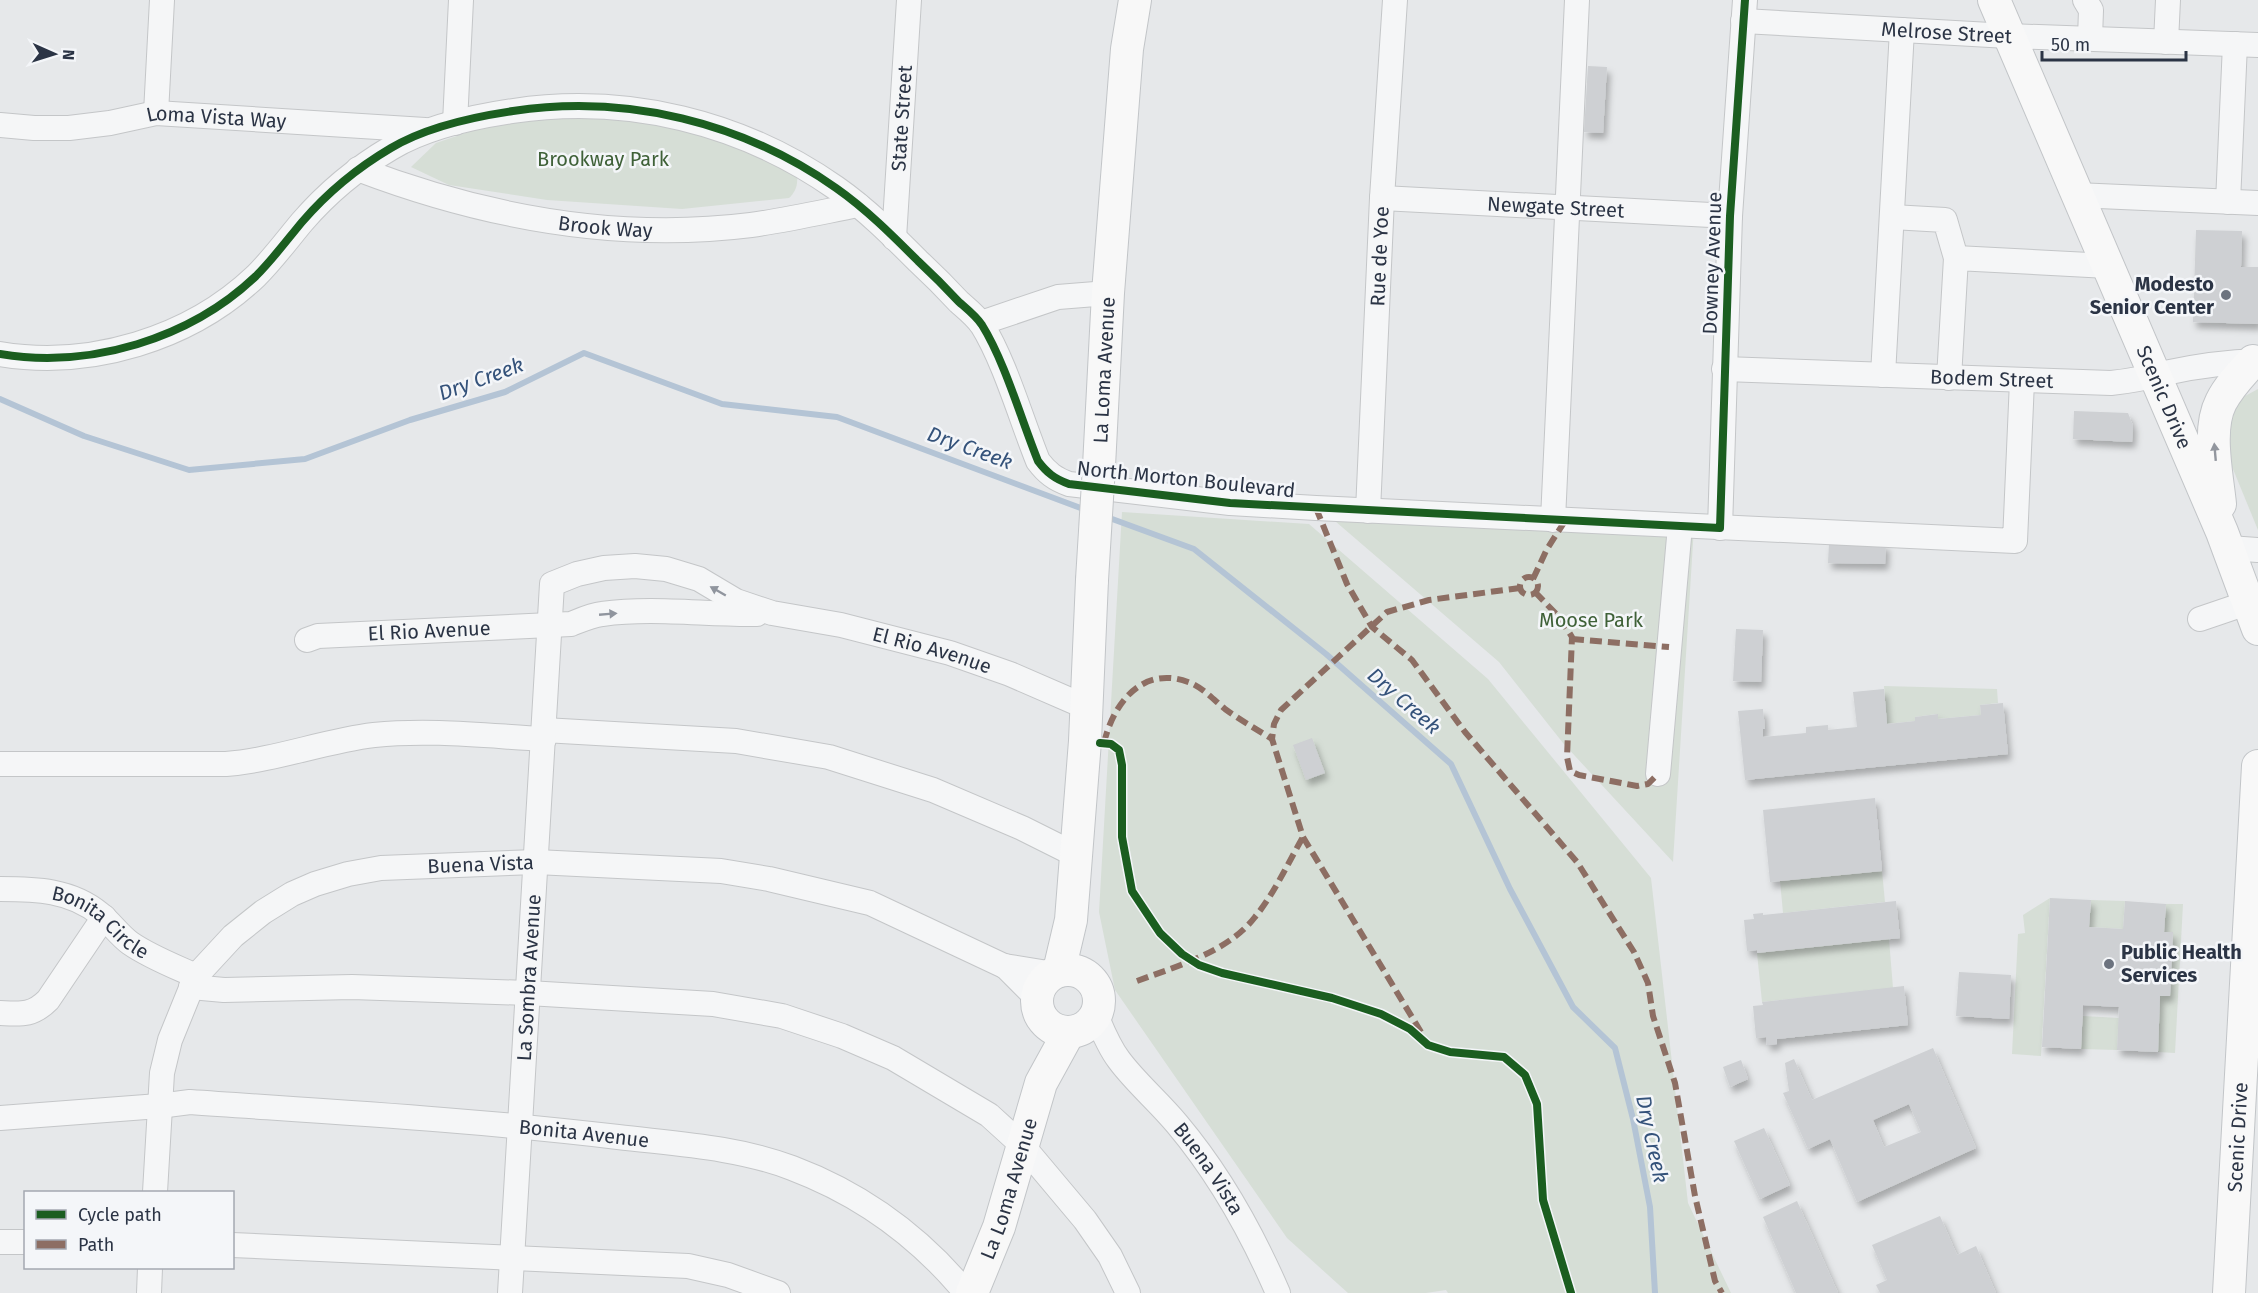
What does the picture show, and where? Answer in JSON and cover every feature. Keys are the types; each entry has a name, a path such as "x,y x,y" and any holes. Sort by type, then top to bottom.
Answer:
{"main road":[{"name":"La Loma Avenue","path":"972,1293 999,1227 1041,1083 1056,987 1079,957 1071,920 1086,707 1108,293 1127,49 1134,0"},
{"name":"Scenic Drive","path":"1994,0 2076,195 2156,376 2236,543 2254,616"},
{"path":"2236,543 2214,436 2215,423 2217,410 2224,396 2239,376 2255,361"},
{"name":"Scenic Drive","path":"2229,1293 2254,919 2258,766"},
{"path":"1095,985 1099,996 1080,1027 1054,1029 1046,1024 1056,987 1095,985"},
{"name":"La Loma Avenue","path":"1041,1083 1080,1027"}],"street":[{"path":"156,113 162,0"},
{"path":"455,123 462,0"},
{"name":"State Street","path":"894,238 909,0"},
{"name":"Rue de Yoe","path":"1368,511 1382,198 1395,0"},
{"path":"1553,520 1576,0"},
{"path":"2085,0 2091,10 2090,38"},
{"path":"2166,42 2168,0"},
{"name":"Melrose Street","path":"1744,11 1902,30 2247,44"},
{"name":"Downey Avenue","path":"1720,528 1730,216 1744,11"},
{"path":"1883,375 1902,30"},
{"path":"2228,202 2247,44"},
{"name":"North Morton Boulevard","path":"0,354 47,358 84,356 151,340 189,323 221,304 254,277 311,213 358,169 393,147 455,123 504,112 538,107 570,106 630,108 676,116 720,128 756,142 797,163 858,205 981,322 1038,461 1057,480 1069,484 1230,503 2015,541 2022,381"},
{"name":"Loma Vista Way","path":"0,125 69,128 110,123 156,113 432,131"},
{"name":"Brook Way","path":"358,169 409,189 475,208 584,226 639,230 694,229 760,223 858,205"},
{"path":"2076,195 2258,203"},
{"name":"Newgate Street","path":"1382,198 1730,216"},
{"path":"1892,217 1945,220 1956,258 1949,378"},
{"path":"1956,258 2108,266"},
{"path":"981,322 1058,297 1108,293"},
{"name":"Bodem Street","path":"1724,369 2111,383 2131,382 2171,372 2255,361"},
{"path":"1658,774 1680,526"},
{"name":"El Rio Avenue","path":"551,624 552,584 595,570 635,566 666,569 699,579 736,601 772,614"},
{"name":"El Rio Avenue","path":"307,640 318,636 571,624 600,614 656,611 719,615 772,614 841,624 950,653 1010,674 1086,707"},
{"path":"2200,619 2254,616"},
{"name":"La Sombra Avenue","path":"510,1293 551,624"},
{"path":"0,765 253,762 374,735 414,732 736,741 829,758 933,790 1022,828 1076,855"},
{"name":"Buena Vista","path":"154,1191 162,1073 170,1040 194,981 233,936 263,912 292,894 348,873 381,868 536,862 721,871 870,903 1004,966 1056,987"},
{"name":"Bonita Circle","path":"0,889 38,889 81,901 104,917 129,942 194,981"},
{"path":"0,1013 25,1014 38,1010 48,1000 104,917"},
{"path":"194,981 224,990 352,987 528,993 713,1004 782,1016 842,1036 894,1058 989,1115 1022,1145 1085,1220 1110,1256 1128,1293"},
{"name":"Buena Vista","path":"1080,1027 1119,1059 1178,1125 1208,1164 1241,1217 1263,1258 1278,1293"},
{"name":"Bonita Avenue","path":"159,1106 190,1102 520,1125 744,1154 789,1167 827,1182 857,1198 896,1224 922,1246 966,1293"},
{"path":"0,1118 159,1106"},
{"path":"0,1242 24,1242"},
{"path":"234,1245 688,1266 728,1275 778,1293"},
{"path":"149,1293 150,1269"}],"green space":[{"name":"Brookway Park","path":"552,114 651,120 755,147 797,176 796,186 789,198 682,209 547,200 449,185 411,167 436,143 504,120"},
{"path":"2258,389 2258,530 2226,452 2234,402"},
{"name":"Moose Park","path":"1321,509 1694,527 1673,862 1563,743 1499,662"},
{"path":"1122,512 1309,524 1488,679 1651,878 1688,1203 1731,1293 1448,1293 1446,1290 1426,1293 1348,1293 1287,1238 1115,990 1099,912"},
{"path":"1884,686 1997,689 1998,703 1980,705 1981,715 1938,719 1937,714 1915,717 1915,721 1887,724"},
{"path":"1882,871 1885,902 1783,913 1780,881"},
{"path":"2050,898 2041,1056 2012,1054 2018,934 2025,933 2023,915"},
{"path":"2091,900 2125,901 2123,929 2089,927"},
{"path":"2166,904 2183,904 2175,1053 2158,1052 2160,996 2170,996 2173,933 2164,932"},
{"path":"1889,939 1893,988 1762,1002 1757,953"},
{"path":"2083,1016 2119,1018 2117,1050 2081,1049"}],"building":[{"path":"1588,66 1607,67 1603,133 1584,132"},
{"name":"Modesto Senior Center","path":"2196,230 2242,231 2241,267 2258,267 2258,324 2193,322"},
{"path":"2074,411 2128,413 2133,426 2132,442 2073,439"},
{"path":"1829,543 1886,544 1885,564 1828,563"},
{"path":"1736,629 1763,630 1761,682 1733,681"},
{"path":"1884,689 1887,724 1915,721 1915,717 1938,714 1938,719 1981,715 1980,705 2003,703 2008,754 1745,780 1738,711 1763,709 1765,729 1763,729 1763,737 1806,733 1806,727 1828,725 1828,730 1857,727 1853,692"},
{"path":"1312,738 1325,773 1306,780 1293,745"},
{"path":"1875,798 1882,871 1770,882 1763,810"},
{"name":"Public Health Services","path":"2050,898 2091,900 2089,927 2123,929 2125,901 2166,904 2164,932 2173,932 2170,996 2160,996 2158,1052 2117,1050 2119,1007 2083,1005 2081,1049 2042,1047"},
{"path":"1896,901 1900,938 1757,953 1757,950 1747,951 1744,920 1754,919 1753,914 1763,913 1763,915"},
{"path":"1959,972 2011,975 2009,1019 1956,1016"},
{"path":"1904,986 1908,1025 1777,1039 1777,1044 1767,1045 1766,1037 1756,1038 1753,1006 1763,1005 1762,1002"},
{"path":"1933,1048 1976,1148 1857,1202 1830,1139 1808,1149 1783,1093 1789,1091 1785,1063 1794,1059 1812,1100","holes":["1909,1104 1921,1132 1884,1147 1873,1120"]},
{"path":"1741,1060 1748,1079 1730,1087 1723,1067"},
{"path":"1764,1128 1790,1185 1760,1199 1734,1141"},
{"path":"1797,1201 1838,1293 1796,1293 1763,1217"},
{"path":"1940,1216 1957,1255 1976,1246 1996,1293 1880,1293 1876,1285 1887,1280 1872,1245"}],"waterway":[{"name":"Dry Creek","path":"0,399 84,436 189,470 305,459 410,420 505,392 584,353 722,404 837,417 1086,510"},
{"name":"Dry Creek","path":"1104,516 1194,549 1326,654 1451,764 1510,889 1573,1007 1615,1048 1633,1119 1650,1207 1655,1293"}],"marked path":[{"path":"1316,508 1347,584 1372,627 1412,660 1465,732 1577,862 1634,952 1648,983 1653,1016 1675,1083 1695,1196 1715,1281 1722,1293"},
{"path":"1533,579 1547,549 1565,521"},
{"path":"1529,577 1535,580 1538,586 1535,592 1529,595 1523,592 1520,586 1523,580 1529,577"},
{"path":"1421,1032 1303,837 1272,739 1274,724 1281,710 1387,612 1429,600 1520,588"},
{"path":"1535,592 1560,618 1572,637 1567,757 1570,771 1579,775 1637,786 1648,784 1658,774"},
{"path":"1572,639 1669,647"},
{"path":"1104,743 1114,715 1132,691 1157,679 1172,678 1198,687 1225,709 1272,739"},
{"path":"1137,981 1216,949 1244,929 1268,898 1303,837"}],"cycle path":[{"path":"0,354 34,358 103,353 170,332 201,317 230,298 256,276 332,191 378,156 419,134 482,116 513,111 556,107 641,110 682,118 723,130 762,146 800,165 836,188 868,213 980,322 1005,373 1038,461 1052,475 1069,484 1230,503 1720,528 1730,216 1745,0"},
{"path":"1100,743 1111,744 1119,750 1122,765 1122,837 1132,891 1160,933 1182,954 1199,965 1222,973 1332,998 1381,1014 1410,1029 1428,1045 1450,1052 1504,1057 1525,1075 1537,1104 1543,1200 1571,1293"}],"place":[{"name":"Modesto Senior Center","path":"2226,295"},
{"name":"Public Health Services","path":"2109,964"}]}
